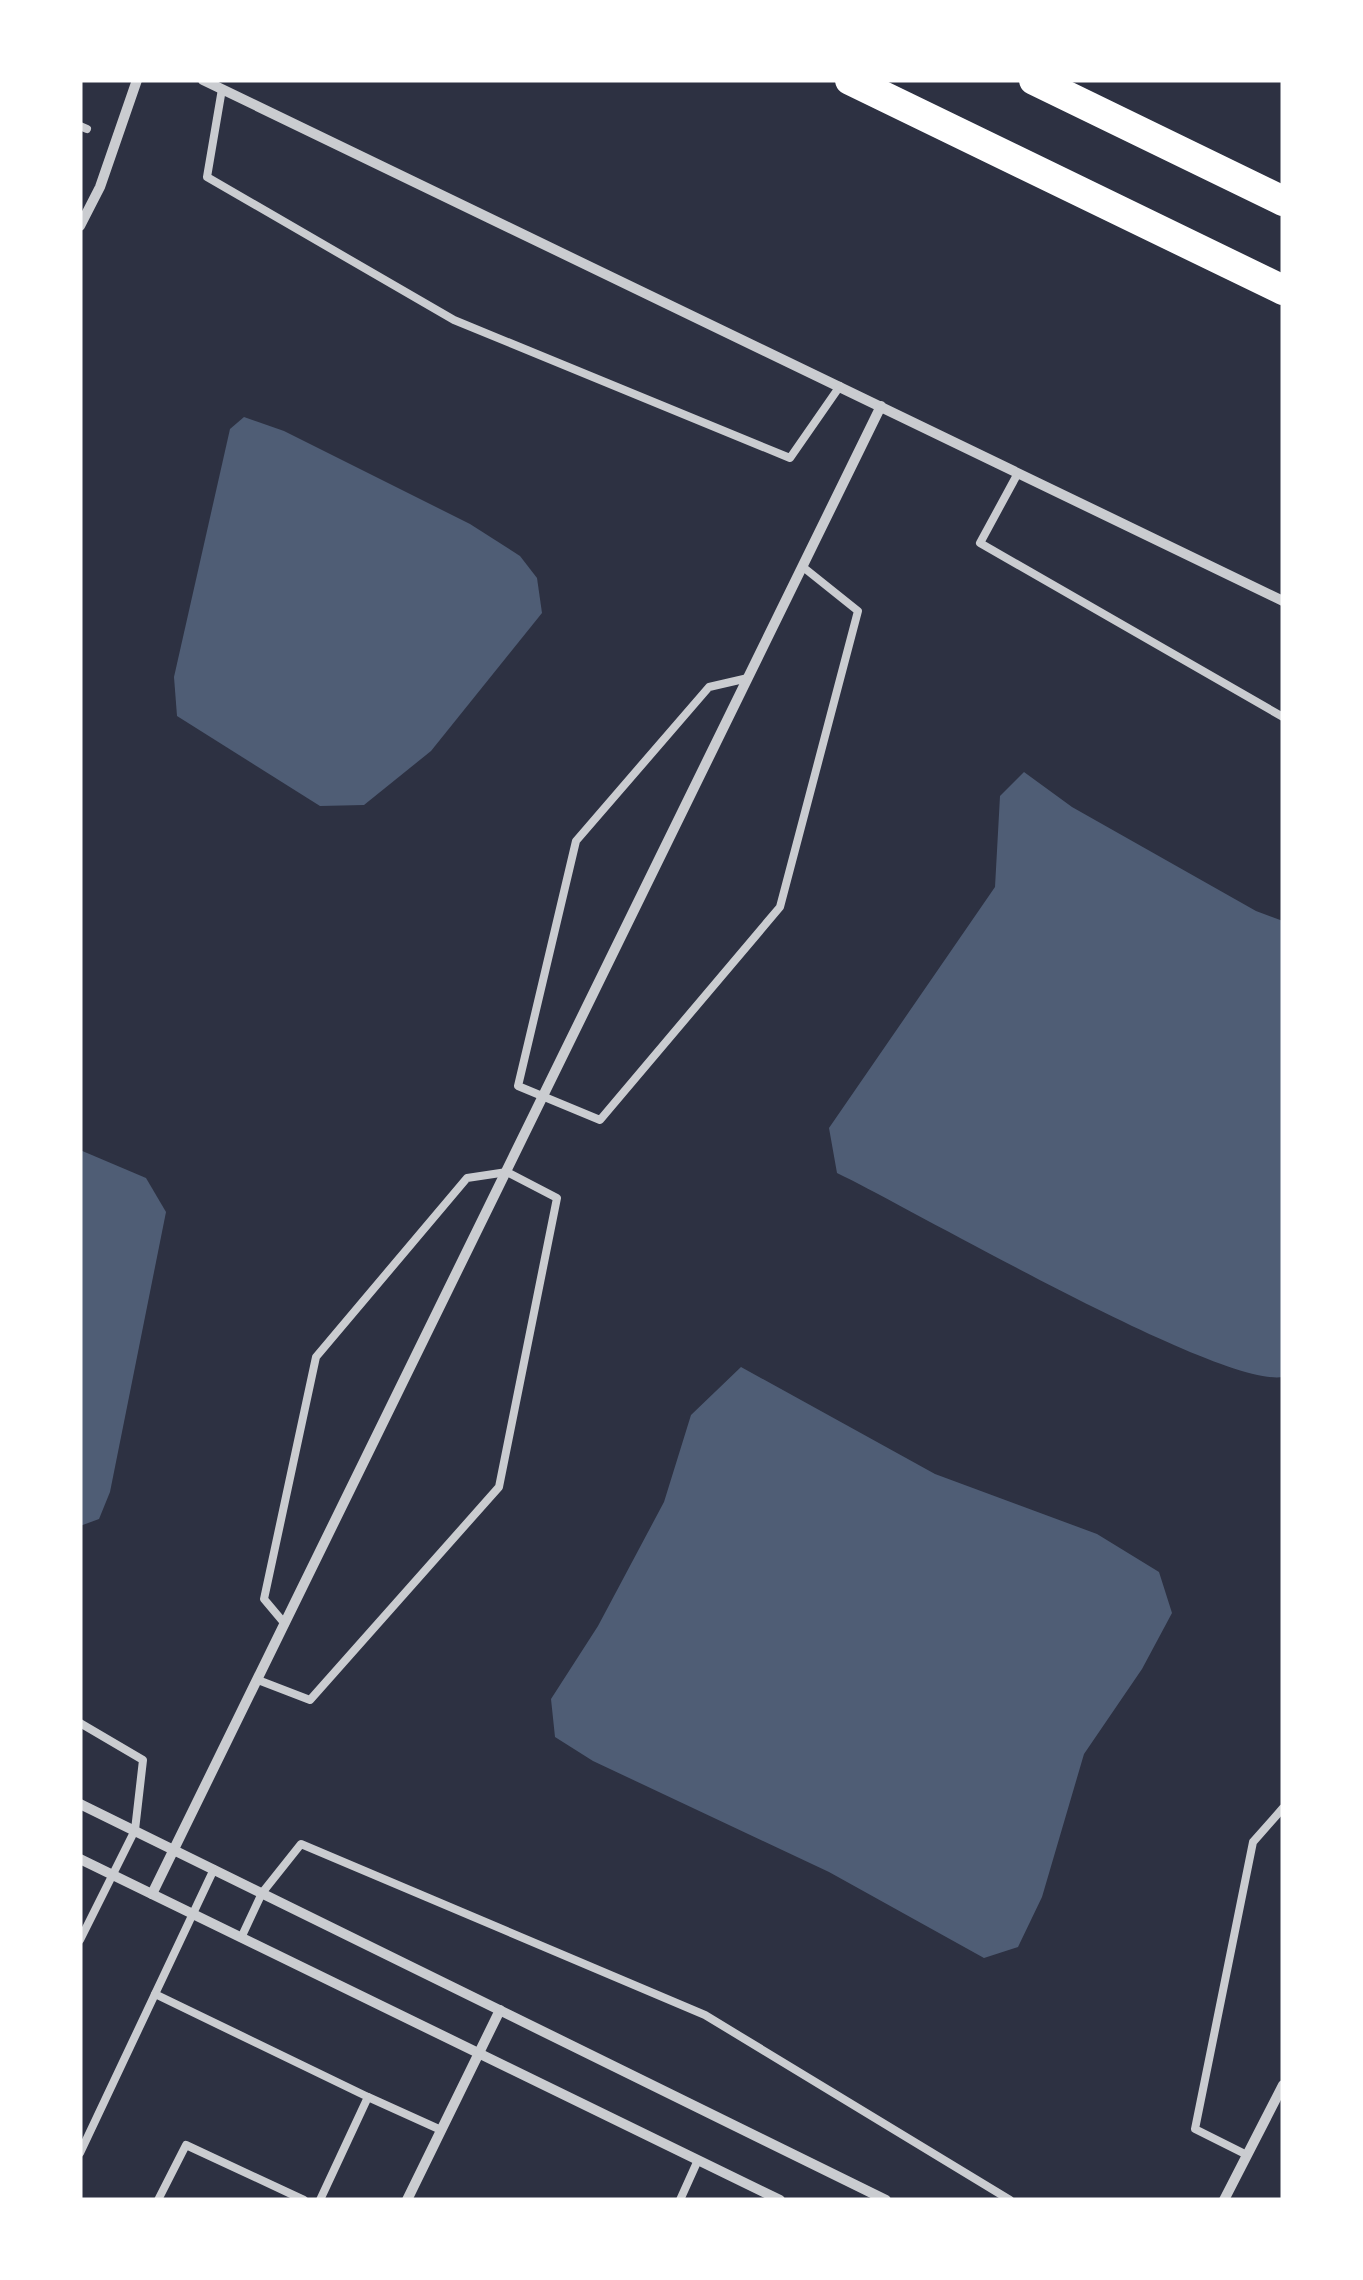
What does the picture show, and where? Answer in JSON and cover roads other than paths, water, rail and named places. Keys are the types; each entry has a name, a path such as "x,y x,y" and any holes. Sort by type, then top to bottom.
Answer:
{"highway":[{"path":"850,80 1283,290"},
{"path":"1034,80 1283,201"}],"street":[{"path":"80,226 100,187 136,80"},
{"path":"203,80 1283,602"},
{"path":"152,1894 881,406"},
{"path":"80,1804 886,2200"},
{"path":"80,1859 780,2200"},
{"path":"407,2200 500,2010"},
{"path":"1224,2200 1283,2085"}],"lane":[{"path":"222,90 207,177 454,320 790,458 840,386"},
{"path":"1018,473 980,543 1283,717"},
{"path":"748,678 708,687 576,841 518,1086 600,1120 780,907 858,612 803,566"},
{"path":"258,1680 310,1700 499,1486 557,1198 507,1172 467,1178 316,1358 264,1598 285,1624"},
{"path":"80,1723 143,1760 135,1830 80,1940"},
{"path":"1248,2155 1195,2130 1253,1842 1283,1808"},
{"path":"241,1938 262,1892 301,1844 705,2015 1010,2200"},
{"path":"80,2153 214,1869"},
{"path":"155,1994 441,2130"},
{"path":"320,2200 368,2096"},
{"path":"158,2200 186,2144 304,2200"},
{"path":"680,2200 698,2160"}],"water":[{"path":"244,417 284,431 470,524 520,556 537,578 542,613 431,751 364,805 320,806 177,716 174,677 230,429"},
{"path":"1024,772 1072,807 1256,911 1283,921 1283,1377 1249,1373 1134,1327 837,1173 829,1128 995,887 1000,796"},
{"path":"80,1150 146,1178 166,1212 110,1492 99,1519 80,1526"},
{"path":"741,1367 935,1474 1097,1534 1159,1572 1172,1613 1142,1669 1084,1754 1042,1897 1018,1947 984,1958 829,1872 593,1761 555,1737 551,1699 598,1626 664,1502 691,1415"}]}
